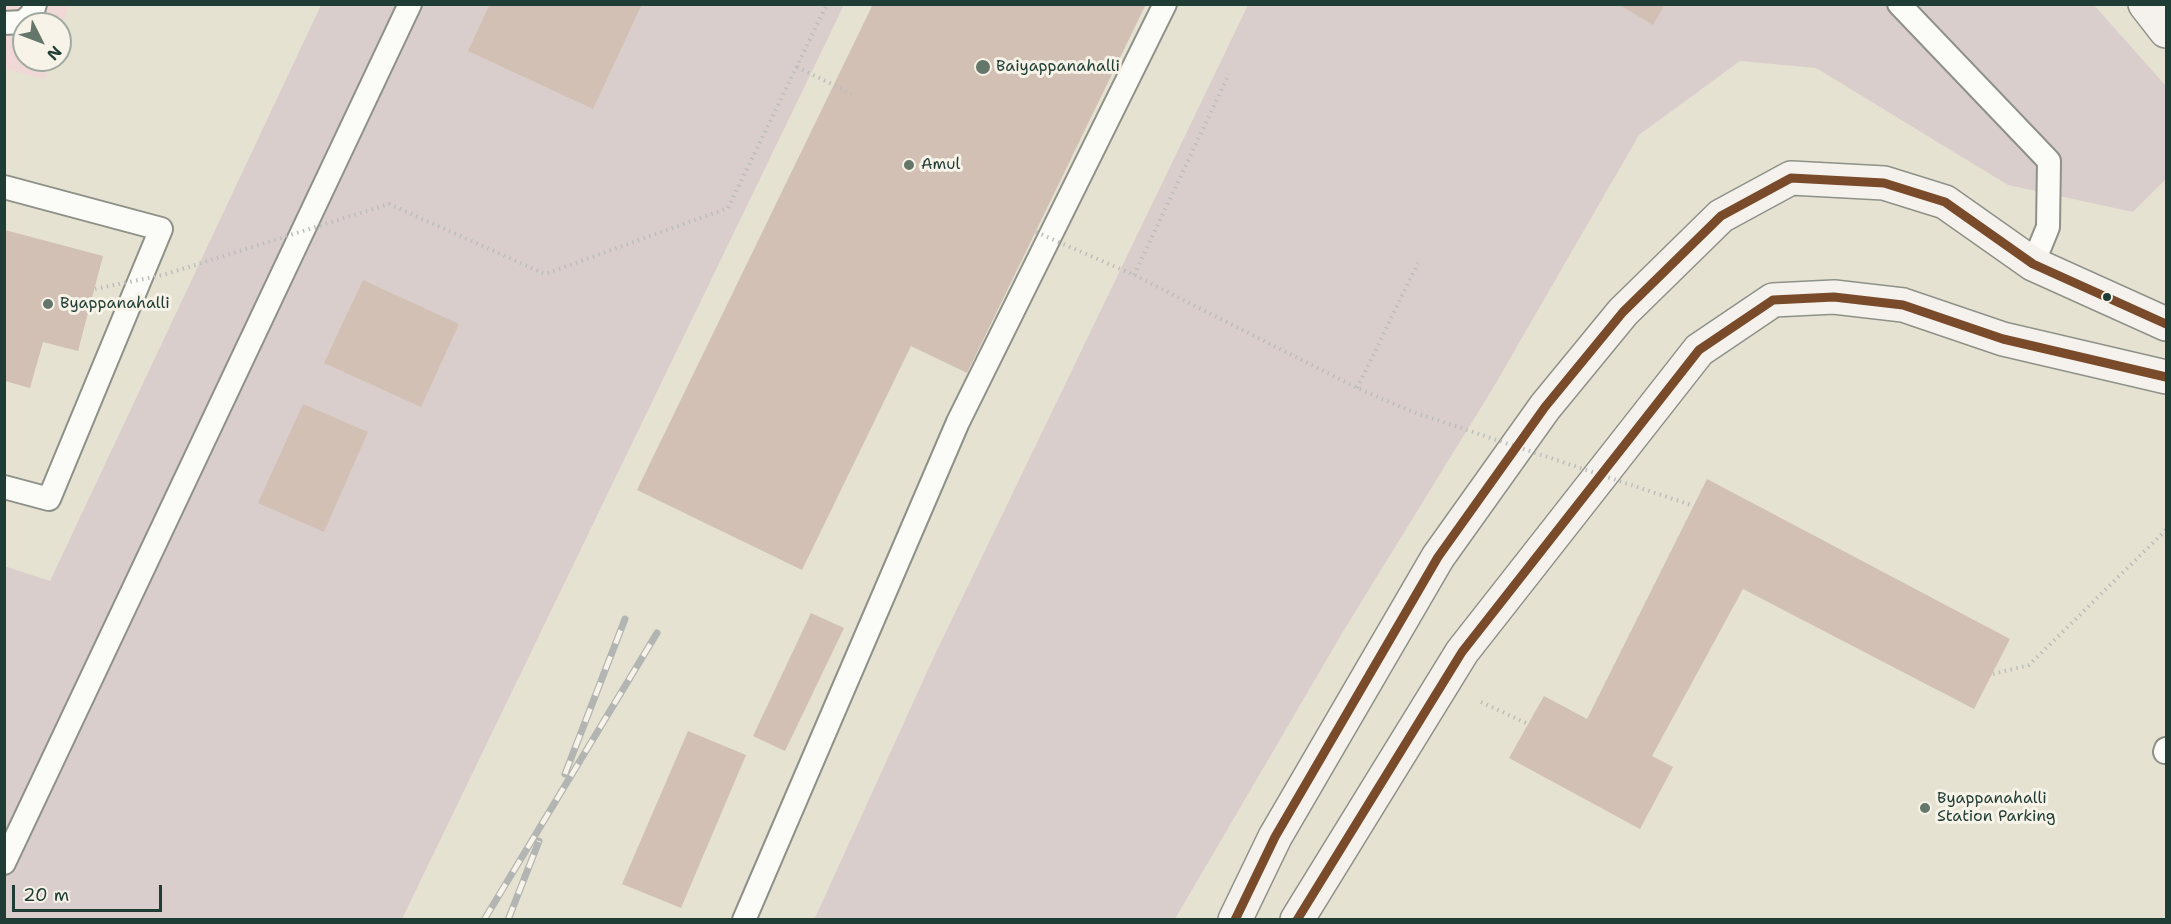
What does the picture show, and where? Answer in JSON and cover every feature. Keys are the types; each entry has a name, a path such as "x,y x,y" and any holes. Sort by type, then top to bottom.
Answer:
{"main road":[{"path":"2145,4 2166,31"},
{"path":"1235,920 1275,837 1438,557 1545,407 1616,320 1721,216 1791,178 1884,183 1945,202 2033,264 2166,324"},
{"path":"1298,920 1461,652 1699,350 1773,300 1834,297 1903,305 2002,339 2166,377"}],"lane":[{"path":"4,23 23,21 32,14 35,4"},
{"path":"4,863 410,4"},
{"path":"744,920 958,422 1166,4"},
{"path":"1899,4 2049,161 2048,226 2033,264"},
{"path":"4,188 161,229 49,499 4,487"}],"path":[{"path":"95,289 163,276 389,204 544,274 728,208 827,4"},
{"path":"797,67 852,94"},
{"path":"1134,275 1229,74"},
{"path":"1036,232 1134,275 1357,388 1413,412 1694,506"},
{"path":"1357,388 1418,263"},
{"path":"1993,674 2029,665 2166,530"},
{"path":"1442,684 1528,724"}],"shaded area":[{"path":"5,5 69,5 67,12 12,12 12,71 5,69"},
{"path":"321,5 844,5 402,919 5,919 4,566 50,581"},
{"path":"1248,5 2094,5 2166,86 2166,179 2133,212 2008,185 1816,68 1740,61 1639,135 1493,388 1344,630 1175,919 814,920 937,650"},
{"path":"17,72 47,72 45,79"}],"building":[{"path":"490,4 642,4 593,109 468,51"},
{"path":"873,4 1146,4 967,373 911,346 802,570 637,490"},
{"path":"1618,4 1665,4 1653,25"},
{"name":"Byappanahalli","path":"5,230 103,256 78,351 43,342 30,388 5,381"},
{"path":"363,280 459,324 421,407 324,363"},
{"path":"303,404 368,432 324,532 258,503"},
{"path":"1707,479 2010,639 1974,709 1743,589 1652,756 1673,767 1640,829 1509,758 1544,696 1587,719"},
{"path":"811,613 844,628 785,751 753,736"},
{"path":"688,731 746,755 681,908 622,884"}],"railway":[{"path":"565,774 625,619"},
{"path":"484,920 657,633"},
{"path":"508,920 539,841"}],"transit line":[{"path":"1235,920 1275,837 1438,557 1545,407 1623,312 1721,216 1791,178 1884,183 1945,202 2033,264 2166,324"},
{"path":"1297,920 1462,652 1699,350 1773,300 1834,297 1903,305 2003,339 2166,377"}],"place":[{"name":"Baiyappanahalli","path":"983,67"},
{"name":"Amul","path":"909,165"},
{"name":"Byappanahalli","path":"48,304"},
{"name":"Byappanahalli Station Parking","path":"1925,808"}]}
